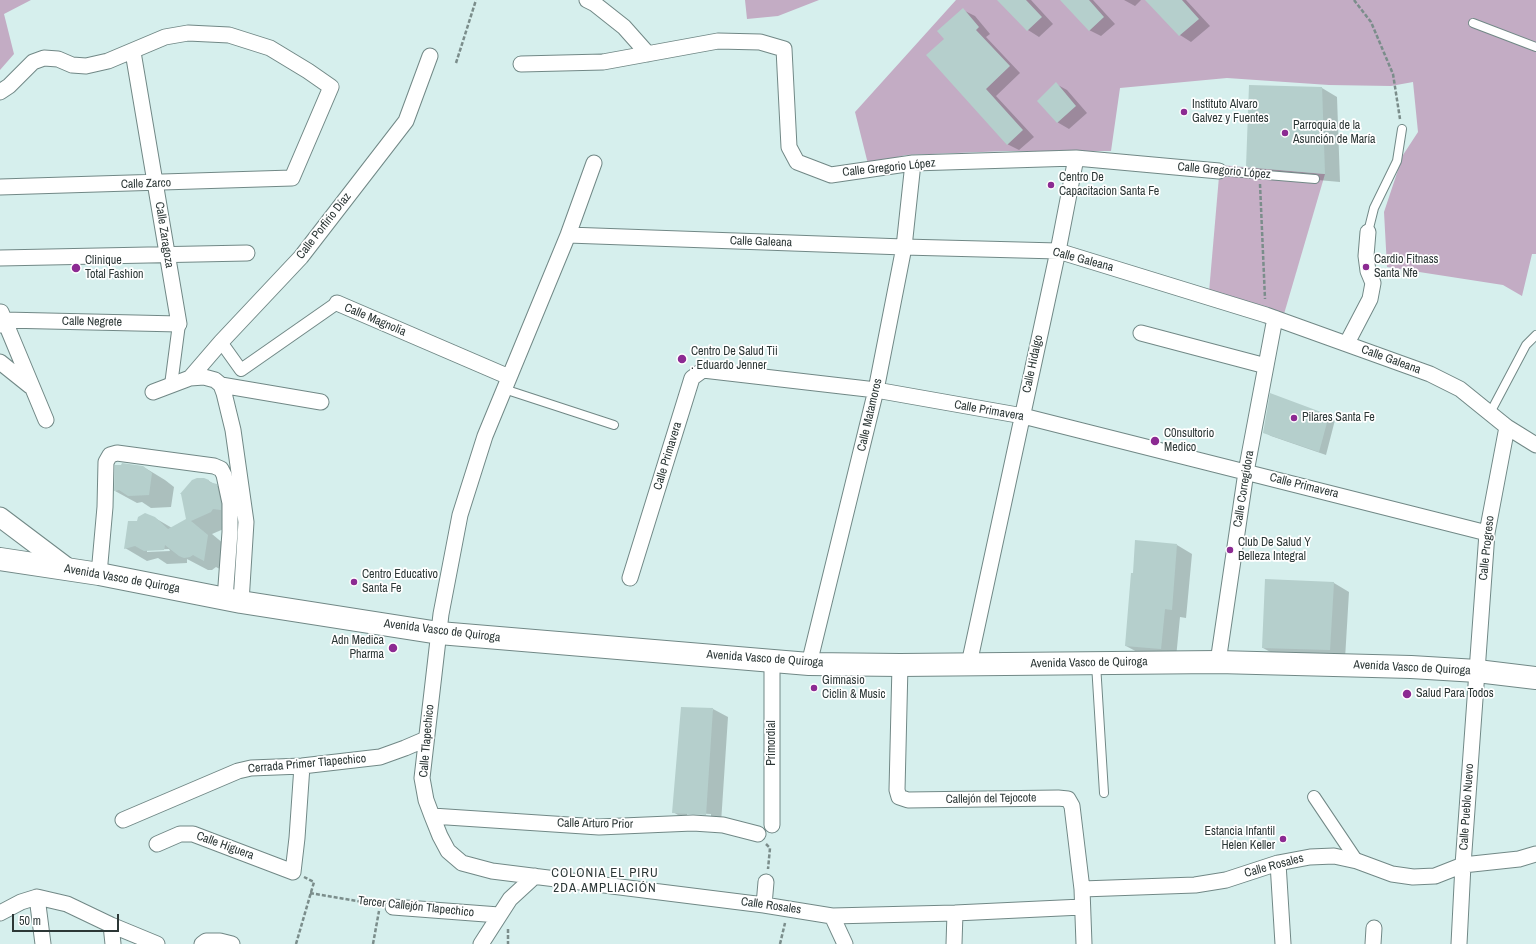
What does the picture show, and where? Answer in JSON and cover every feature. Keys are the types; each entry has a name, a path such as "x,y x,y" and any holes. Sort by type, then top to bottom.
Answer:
{"main road":[{"name":"Avenida Vasco de Quiroga","path":"0,559 98,574 233,601 439,633 810,664 900,665 1218,662 1411,667 1477,671 1536,678"}],"street":[{"path":"587,0 595,4 624,27 648,54"},
{"name":"Calle Zarco","path":"0,187 292,178 331,87 270,48 229,35 188,33 165,37 133,52"},
{"name":"Calle Gregorio López","path":"521,64 603,62 718,41 760,42 784,49 790,147 797,162 831,175 913,163 1076,158 1219,171"},
{"path":"0,92 9,86 33,62 44,58 58,59 72,65 86,66 108,61 133,52"},
{"name":"Calle Zaragoza","path":"133,52 180,324"},
{"name":"Calle Porfirio Díaz","path":"190,378 221,342 301,257 406,121 430,56"},
{"name":"Calle Hidalgo","path":"969,664 1058,251 1076,158"},
{"path":"439,633 460,515 484,436 568,235 594,163"},
{"name":"Calle Matamoros","path":"810,664 876,390 904,247 913,163"},
{"path":"1347,343 1370,299 1373,283 1368,271 1366,256 1368,232"},
{"name":"Calle Galeana","path":"568,235 1058,251 1270,316 1430,374 1460,389 1507,427 1536,445"},
{"path":"0,258 247,253"},
{"name":"Calle Magnolia","path":"221,342 240,370 337,303 506,383"},
{"name":"Calle Corregidora","path":"1218,662 1246,472 1266,366 1270,316"},
{"path":"1,318 46,420"},
{"name":"Calle Negrete","path":"1,318 180,324"},
{"path":"171,385 180,324"},
{"path":"1141,333 1266,366"},
{"path":"0,362 32,388"},
{"name":"Calle Primavera","path":"630,578 692,378 703,370 876,390 1022,416 1487,533"},
{"name":"Calle Porfirio Díaz","path":"153,392 190,378 204,377 215,380 221,385 321,402"},
{"path":"221,385 233,430 246,522 233,601"},
{"name":"Calle Progreso","path":"1477,671 1487,533 1507,427"},
{"path":"98,574 105,508 106,462 110,455 117,453 214,466 221,469 224,475 230,502 233,601"},
{"path":"0,517 69,569"},
{"name":"Calle Tlapechico","path":"439,633 422,778 426,800 440,836 448,851 462,863"},
{"name":"Primordial","path":"772,661 772,825"},
{"name":"Callejón del Tejocote","path":"900,665 896,790 899,797 908,800 1068,799 1072,806 1082,889 1084,944"},
{"name":"Calle Pueblo Nuevo","path":"1459,944 1463,865 1477,671"},
{"name":"Cerrada Primer Tlapechico","path":"123,820 238,771 251,768 302,766 380,757 426,739"},
{"name":"Calle Higuera","path":"157,844 180,834 193,834 293,872 302,766"},
{"path":"1314,797 1357,862"},
{"name":"Calle Arturo Prior","path":"432,816 599,827 693,823 723,825 758,834"},
{"name":"Calle Rosales","path":"1082,889 1195,885 1226,880 1278,863 1310,857 1334,856 1392,874 1414,877 1435,876 1463,865 1519,858 1536,854"},
{"name":"Calle Rosales","path":"462,863 492,871 764,905 832,916 955,913 1082,907"},
{"path":"1278,863 1283,944"},
{"path":"481,944 510,899 535,876"},
{"path":"764,905 766,882"},
{"path":"37,897 43,944"},
{"path":"0,913 21,902 37,897 67,904 111,925 157,944"},
{"name":"Tercer Callejón Tlapechico","path":"387,906 499,915"},
{"path":"954,944 955,913"},
{"path":"832,916 845,944"},
{"path":"111,925 113,944"},
{"path":"1373,944 1374,928"},
{"path":"202,944 206,941 220,940 232,944"}],"lane":[{"path":"1473,23 1536,47"},
{"path":"1368,232 1374,208 1396,161 1402,129"},
{"name":"Calle Gregorio López","path":"1219,171 1315,179"},
{"path":"1490,413 1526,345 1536,334"},
{"path":"506,383 614,425"},
{"path":"1096,663 1104,792"}],"path":[{"path":"456,63 476,0"},
{"path":"1354,0 1371,22 1393,74 1402,129"},
{"path":"1260,174 1270,316"},
{"path":"766,882 770,848"},
{"path":"296,944 314,882"},
{"name":"Tercer Callejón Tlapechico","path":"310,894 387,906"},
{"path":"373,944 387,906"},
{"path":"780,944 788,909"}],"shaded area":[{"path":"0,0 31,0 4,14 14,54 0,70"},
{"path":"745,0 819,0 778,16 747,19"},
{"path":"956,0 1536,0 1536,254 1532,254 1522,296 1503,285 1387,267 1384,212 1403,155 1418,132 1413,82 1391,86 1329,85 1227,78 1120,88 1111,151 1007,151 906,155 868,164 855,112"},
{"path":"1220,165 1325,174 1284,314 1209,292"}],"building":[{"path":"997,0 1026,0 1042,17 1027,31"},
{"path":"1060,0 1089,0 1104,17 1089,31"},
{"path":"1145,0 1182,0 1199,19 1179,36"},
{"path":"963,8 979,27 976,30 1010,66 986,89 1023,130 1007,145 926,55 944,39 937,31"},
{"path":"1056,82 1076,106 1057,123 1037,101"},
{"name":"Parroquia de la Asunción de María","path":"1249,85 1322,87 1325,174 1246,167"},
{"path":"1270,393 1329,415 1319,452 1263,433"},
{"path":"122,463 143,466 152,473 149,495 128,496 119,490 114,491 115,465 121,465"},
{"path":"197,478 204,478 209,480 209,482 217,484 221,510 213,509 211,512 191,521 208,535 204,561 193,555 184,558 179,556 165,545 164,550 144,551 135,546 124,549 128,521 137,521 138,517 145,513 155,517 168,529 186,519 181,494 192,480"},
{"path":"1135,540 1177,544 1172,610 1165,609 1161,649 1125,646"},
{"path":"1265,579 1334,582 1330,650 1262,648"},
{"path":"681,707 713,708 706,815 672,813"}],"place":[{"name":"Instituto Alvaro Galvez y Fuentes","path":"1184,112"},
{"name":"Parroquia de la Asunción de María","path":"1285,133"},
{"name":"Centro De Capacitacion Santa Fe","path":"1051,185"},
{"name":"Cardio Fitnass Santa Nfe","path":"1366,267"},
{"name":"Clinique Total Fashion","path":"76,268"},
{"name":"Centro De Salud Tii . Eduardo Jenner","path":"682,359"},
{"name":"Pilares Santa Fe","path":"1294,418"},
{"name":"C0nsultorio Medico","path":"1155,441"},
{"name":"Club De Salud Y Belleza Integral","path":"1230,550"},
{"name":"Centro Educativo Santa Fe","path":"354,582"},
{"name":"Adn Medica Pharma","path":"393,648"},
{"name":"Gimnasio Ciclin & Music","path":"814,688"},
{"name":"Salud Para Todos","path":"1407,694"},
{"name":"Estancia Infantil Helen Keller","path":"1283,839"}],"district":[{"name":"COLONIA EL PIRU 2DA AMPLIACIÓN","path":"605,882"}]}
